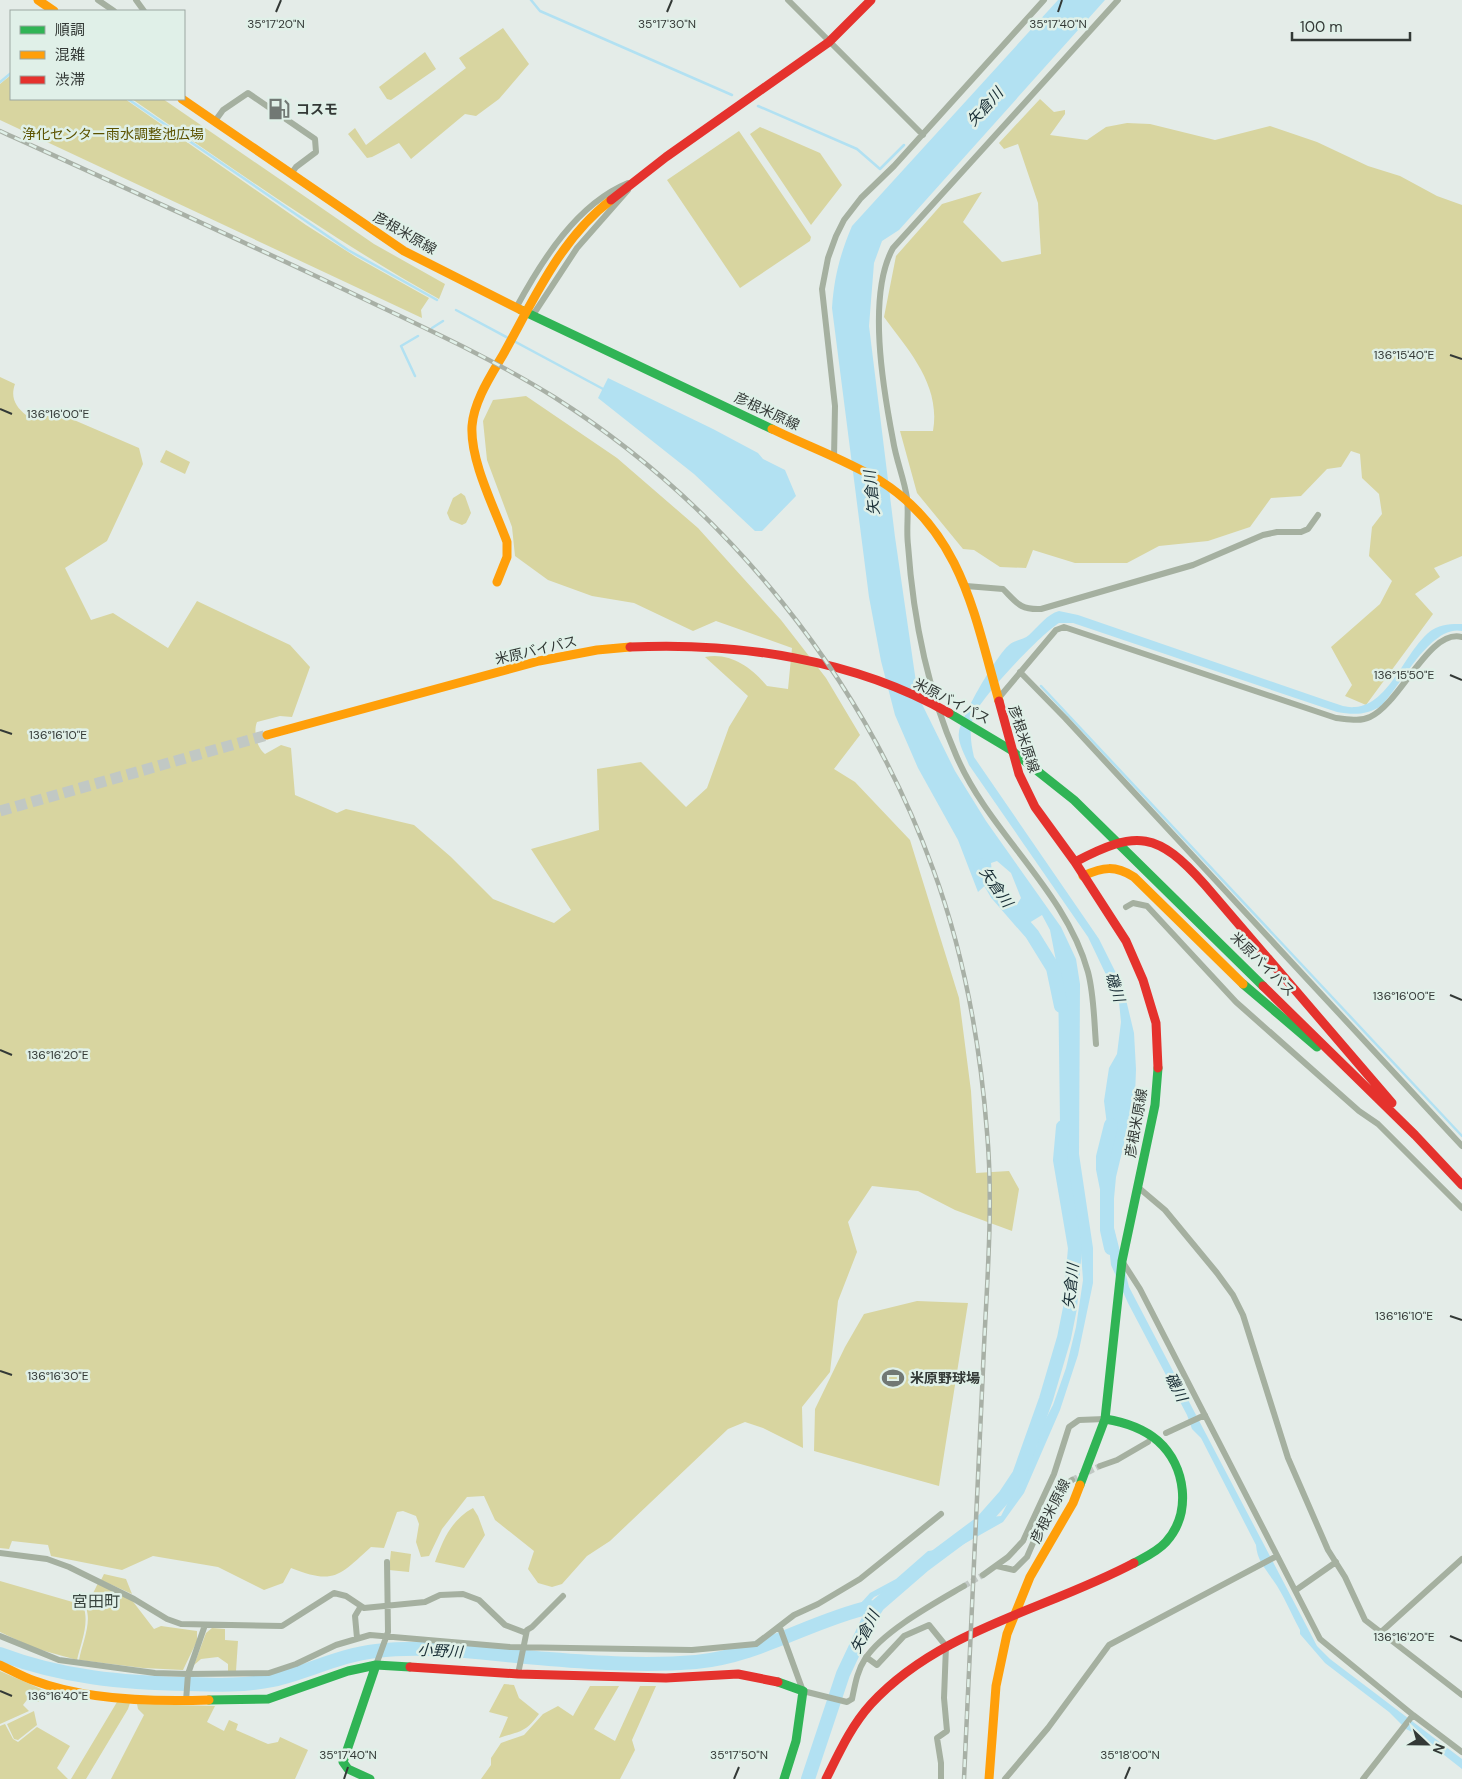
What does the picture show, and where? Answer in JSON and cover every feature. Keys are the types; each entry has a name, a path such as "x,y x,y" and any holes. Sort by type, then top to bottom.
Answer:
{"main road":[{"path":"38,0 53,10"},
{"path":"497,582 507,558 507,542 472,440 472,425 480,395 536,293 566,248 604,205 636,180 830,42 871,0"},
{"name":"彦根米原線","path":"183,100 404,251 516,308 838,460 904,496 922,513 955,558 966,586 1019,774 1035,806 1075,862 1126,941 1143,980 1156,1023 1158,1070 1155,1105 1139,1188 1122,1261 1105,1419 1073,1503 1030,1577 1007,1634 996,1686 989,1779"},
{"name":"米原バイパス","path":"267,735 550,658 617,648 680,645 737,649 833,666 906,692 989,735 1031,764 1074,800 1369,1089 1462,1185"},
{"path":"1075,862 1108,845 1130,839 1144,840 1166,849 1196,877 1303,996 1406,1120 1415,1135"},
{"path":"1083,876 1106,866 1113,866 1134,877 1256,995 1369,1089"},
{"path":"826,1779 846,1737 870,1704 904,1672 948,1645 1125,1568 1150,1554 1167,1541 1178,1524 1183,1505 1184,1486 1170,1453 1146,1432 1105,1419"},
{"path":"370,1779 348,1769 343,1762 378,1661"},
{"path":"0,1665 36,1681 69,1690 126,1698 186,1699 268,1698 296,1691 348,1670 378,1661 518,1671 666,1678 738,1674 786,1684 803,1692 796,1741 784,1779"}],"street":[{"path":"98,0 113,10"},
{"path":"788,0 923,134"},
{"path":"838,460 835,406 822,289 828,258 844,220 861,198 923,134 1044,0"},
{"path":"1096,1044 1088,972 1077,942 1051,898 970,785 955,755 930,684 913,591 907,544 904,496 893,441 880,346 878,313 886,262 902,237 1118,0"},
{"path":"214,121 223,110 248,93 315,139 316,152 296,167 291,174"},
{"path":"516,308 544,263 579,218 603,195 636,180"},
{"path":"533,315 577,248 636,180"},
{"path":"966,586 1003,589 1020,606 1029,610 1041,609 1193,565 1263,535 1277,532 1301,532 1308,529 1318,515"},
{"path":"996,696 1020,672 1056,630 1064,627 1336,718 1361,719 1381,710 1392,701 1437,643 1455,635 1462,637"},
{"path":"1020,672 1065,718 1462,1146"},
{"path":"1126,907 1133,903 1147,906 1236,1002 1359,1111 1378,1124 1462,1208"},
{"path":"1139,1188 1165,1210 1233,1295 1243,1315 1288,1458 1328,1550 1365,1620 1462,1695"},
{"path":"1122,1261 1140,1289 1202,1416 1275,1557 1296,1590 1320,1639 1412,1716 1462,1752"},
{"path":"1166,1434 1202,1416"},
{"path":"983,1575 997,1566 1023,1541 1048,1489 1069,1427 1079,1420 1105,1419"},
{"path":"1100,1466 1117,1460 1148,1442"},
{"path":"997,1566 1014,1570 1027,1558 1055,1492 1072,1480"},
{"path":"0,1636 59,1660 155,1674 187,1675 269,1673 357,1638 370,1635 522,1647 692,1650 756,1644 780,1628 794,1615 818,1604 860,1579 942,1514"},
{"path":"0,1552 47,1559 69,1567 134,1599 167,1619 181,1624 282,1626 334,1593 346,1596 361,1606 425,1602 440,1595 463,1594 479,1600 502,1623 526,1633"},
{"path":"1005,1779 1048,1728 1109,1645 1275,1557"},
{"path":"1380,1633 1462,1559"},
{"path":"378,1661 387,1637 387,1562"},
{"path":"1296,1590 1336,1562"},
{"path":"780,1628 803,1692 846,1702 852,1699 859,1671 866,1657 897,1628 964,1586"},
{"path":"518,1671 526,1630 532,1627 563,1596"},
{"path":"357,1638 355,1616 361,1606"},
{"path":"186,1699 187,1675 205,1625"},
{"path":"866,1657 877,1665 904,1636 929,1625 948,1645 944,1698 948,1731 937,1738 941,1763 941,1779"},
{"path":"1363,1779 1412,1716"}],"green space":[{"path":"503,28 529,64 499,99 476,116 465,114 411,159 399,143 367,158 348,134 355,128 366,145 466,68 459,58"},
{"path":"425,52 436,69 391,100 387,99 379,87"},
{"name":"浄化センター雨水調整池広場","path":"10,76 10,100 126,100 306,225 356,257 429,298 421,310 422,318 0,120 0,84"},
{"path":"1040,99 1054,112 1065,110 1065,114 1050,135 1087,140 1106,127 1127,123 1150,124 1215,140 1270,126 1317,142 1368,166 1400,176 1437,196 1462,205 1462,556 1434,568 1440,577 1415,594 1433,614 1366,705 1345,696 1352,685 1331,647 1380,604 1392,581 1369,556 1372,527 1382,514 1379,494 1362,478 1360,454 1351,451 1341,467 1327,469 1301,496 1271,498 1250,527 1208,541 1159,546 1127,563 1075,563 1033,550 1026,568 1000,567 974,550 963,549 917,493 900,431 933,431 934,414 928,384 921,369 884,317 896,256 942,204 982,192 963,222 1002,262 1041,254 1038,203 1018,144 1004,149 999,143"},
{"path":"133,100 164,100 374,244 445,284 439,299 321,228"},
{"path":"760,127 820,153 842,185 811,225 750,134"},
{"path":"739,131 811,237 810,241 740,288 667,180"},
{"path":"0,377 15,384 13,394 15,402 26,415 67,417 139,448 143,464 107,541 65,568 91,620 113,613 168,648 197,601 290,645 310,667 292,717 280,716 257,722 255,730 258,744 265,754 281,745 291,748 295,795 337,813 346,809 414,825 451,857 493,899 554,923 571,910 531,849 599,830 597,769 641,762 686,807 707,788 729,727 748,696 705,657 723,657 739,662 767,686 788,689 792,648 716,621 693,631 634,603 592,596 548,580 515,556 512,527 487,460 483,421 493,400 526,396 617,458 698,528 781,620 826,678 860,735 834,769 855,782 910,840 959,998 971,1091 976,1173 1009,1171 1019,1189 1012,1231 955,1210 918,1191 872,1186 848,1222 857,1252 838,1301 830,1372 802,1407 803,1448 763,1428 745,1422 728,1429 610,1541 587,1556 562,1584 552,1587 538,1583 528,1569 534,1551 495,1520 484,1496 467,1497 442,1529 429,1556 421,1557 416,1542 419,1524 416,1516 403,1511 397,1512 384,1548 371,1547 351,1565 335,1575 317,1576 291,1568 283,1583 264,1590 218,1567 153,1556 122,1570 51,1556 48,1545 12,1541 9,1549 0,1548"},
{"path":"166,450 190,462 185,474 160,462"},
{"path":"461,493 465,496 471,513 466,523 462,525 450,520 447,513 453,498"},
{"name":"米原野球場","path":"917,1301 968,1303 939,1486 814,1451 815,1409 845,1347 864,1314"},
{"path":"473,1508 485,1535 464,1568 435,1562 445,1538 453,1525"},
{"path":"391,1551 411,1554 409,1572 389,1570"},
{"path":"104,1574 126,1579 132,1594 101,1580"},
{"path":"0,1581 83,1605 86,1619 77,1660 34,1648 0,1632"},
{"path":"98,1583 131,1599 154,1629 161,1626 197,1631 197,1641 183,1670 143,1668 79,1660 88,1620 86,1608"},
{"path":"212,1628 225,1629 225,1640 238,1641 236,1671 228,1671 228,1664 218,1657 201,1659 194,1665 206,1633"},
{"path":"0,1671 48,1692 38,1702 30,1696 23,1705 29,1711 0,1724"},
{"path":"504,1684 514,1685 519,1698 539,1714 526,1728 499,1738 508,1717 489,1712"},
{"path":"590,1686 619,1686 594,1729 615,1741 640,1686 656,1686 632,1740 635,1750 620,1779 481,1779 491,1765 491,1758 501,1743 524,1735 543,1714 558,1706 573,1716"},
{"path":"117,1702 130,1703 86,1779 71,1779"},
{"path":"137,1704 215,1706 207,1722 224,1731 229,1720 238,1724 236,1730 268,1744 278,1742 280,1737 308,1750 295,1779 111,1779 144,1715 138,1709"},
{"path":"34,1711 37,1725 18,1740 14,1739 7,1724"},
{"path":"5,1724 13,1739 18,1742 37,1727 70,1746 57,1768 68,1779 0,1779 0,1726"}],"water":[{"path":"1058,0 1105,0 899,230 882,241 874,263 869,326 895,537 918,696 955,771 986,821 1061,927 1076,959 1080,984 1079,1154 1093,1248 1093,1283 1078,1355 1060,1410 1024,1493 1003,1522 939,1558 928,1561 900,1585 874,1597 858,1615 851,1614 870,1593 896,1579 928,1551 936,1550 946,1543 955,1541 990,1517 1001,1516 1036,1447 1040,1430 1053,1405 1066,1368 1076,1327 1083,1280 1080,1239 1064,1169 1060,1123 1058,971 1050,930 1042,915 1029,923 1015,922 1011,914 1021,898 1011,873 997,861 991,863 989,879 978,892 958,840 918,768 895,715 881,661 869,597 832,308 833,297 838,266 852,226"},
{"path":"608,378 758,453 763,459 785,470 796,496 762,531 755,531 694,474 598,398"},
{"path":"1059,611 1078,615 1338,704 1352,707 1367,704 1378,697 1388,687 1414,649 1432,630 1443,625 1462,624 1462,631 1450,631 1428,646 1381,706 1365,713 1355,714 1337,712 1073,623 1059,623 1025,653 977,709 972,723 971,742 974,757 1099,939 1123,987 1134,1033 1135,1098 1116,1177 1112,1220 1129,1287 1317,1646 1330,1659 1462,1759 1462,1769 1420,1736 1406,1729 1389,1712 1325,1663 1300,1634 1300,1630 1284,1598 1264,1568 1256,1545 1201,1438 1192,1429 1187,1415 1128,1303 1111,1265 1104,1202 1108,1133 1104,1101 1109,1068 1117,1054 1121,1022 1119,1002 1088,937 969,765 959,740 961,724 966,713 988,673 1003,651 1011,643 1027,637 1047,618"}],"waterway":[{"path":"531,0 540,11 732,95"},
{"path":"0,82 10,74"},
{"path":"129,100 348,250 437,300"},
{"path":"758,106 857,149 880,169 904,145"},
{"path":"456,310 605,390"},
{"path":"432,328 443,321"},
{"path":"415,376 401,346 418,336"},
{"path":"1041,686 1462,1136"},
{"name":"矢倉川","path":"980,865 997,894 1032,934 1053,968 1061,1006"},
{"name":"磯川","path":"1111,1125 1103,1157 1103,1169 1107,1189 1107,1230 1111,1248"},
{"name":"矢倉川","path":"808,1779 843,1674 869,1619 878,1605 923,1566 982,1522 1005,1496 1019,1475 1046,1399 1064,1338 1070,1308 1075,1248 1060,1160 1063,1127"},
{"name":"小野川","path":"0,1654 46,1668 92,1677 140,1682 210,1685 273,1680 350,1656 397,1649 441,1649 604,1663 678,1663 696,1662 741,1653 848,1613 870,1607"}],"tunnel":[{"path":"0,811 267,735"},
{"path":"1072,1480 1100,1466"},
{"path":"964,1586 983,1575"}],"railway":[{"path":"0,131 411,321 484,357 554,397 617,441 676,490 731,544 782,602 828,664 869,730 904,798 944,901 954,933 969,998 984,1098 990,1191 989,1251 964,1779"}],"traffic: fast":[{"path":"521,310 772,429"},
{"path":"949,713 1011,750 1074,800 1263,986"},
{"path":"1243,984 1317,1047"},
{"path":"1080,1485 1105,1419 1122,1261 1155,1105 1158,1068"},
{"path":"1105,1419 1133,1426 1152,1436 1167,1451 1175,1463 1180,1476 1182,1504 1180,1518 1174,1530 1159,1549 1134,1563"},
{"path":"209,1700 268,1699 348,1671 376,1665 410,1667"},
{"path":"370,1779 348,1769 343,1762 376,1665"},
{"path":"778,1682 803,1691 796,1741 784,1779"}],"traffic: slow":[{"path":"38,0 53,10"},
{"path":"183,100 404,251 521,310"},
{"path":"497,582 507,557 507,542 479,469 472,440 473,416 489,378 550,270 577,232 611,200"},
{"path":"772,429 879,480 907,501 929,524 947,550 961,577 972,607 999,701"},
{"path":"267,735 539,661 597,650 630,647"},
{"path":"1083,876 1103,869 1115,869 1134,877 1243,984"},
{"path":"989,1779 996,1686 1007,1634 1030,1577 1073,1503 1080,1485"},
{"path":"0,1665 35,1681 98,1696 166,1701 209,1700"}],"traffic: jam":[{"path":"611,200 666,157 829,42 871,0"},
{"path":"630,647 712,648 753,651 794,658 835,667 874,679 912,694 949,713"},
{"path":"999,701 1019,774 1035,807 1075,862 1126,941 1143,980 1156,1023 1158,1068"},
{"path":"1075,862 1096,851 1115,844 1131,841 1146,841 1174,854 1205,885 1392,1103"},
{"path":"1263,986 1415,1135 1462,1185"},
{"path":"826,1779 857,1721 871,1704 899,1678 929,1657 961,1639 1134,1563"},
{"path":"410,1667 518,1674 666,1678 738,1674 778,1682"}],"place":[{"name":"コスモ","path":"279,109"},
{"name":"米原野球場","path":"893,1378"}],"district":[{"name":"宮田町","path":"96,1601"}]}
